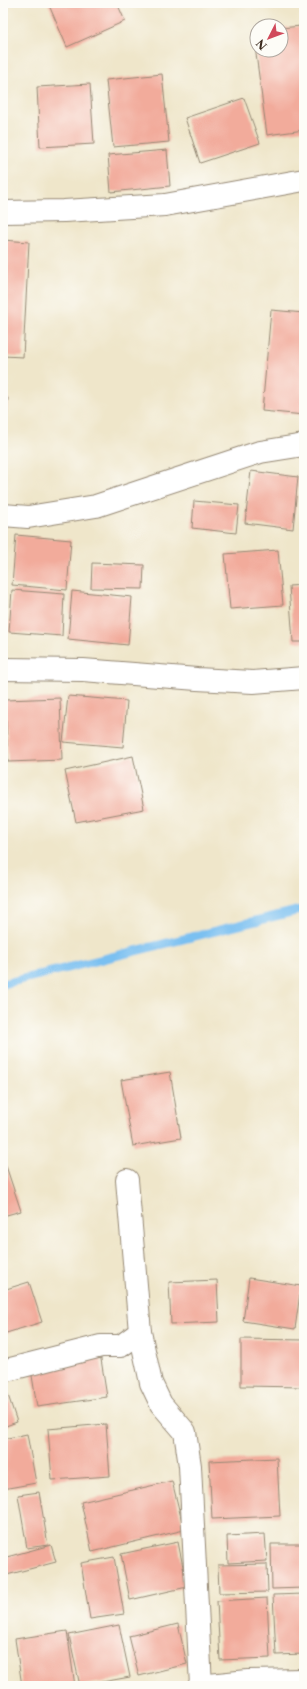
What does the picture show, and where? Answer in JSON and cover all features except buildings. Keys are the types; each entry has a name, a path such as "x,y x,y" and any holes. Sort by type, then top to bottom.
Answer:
{"street":[{"path":"3,212 64,211 165,205 304,180"},
{"path":"3,515 28,517 96,506 260,452 304,445"},
{"path":"3,669 83,670 253,682 304,678"},
{"path":"127,1180 140,1332 151,1383 161,1404 185,1432 190,1466 200,1686 248,1681 304,1680"},
{"path":"3,1371 101,1346 121,1346 140,1332"}],"waterway":[{"path":"3,984 304,909"}]}
